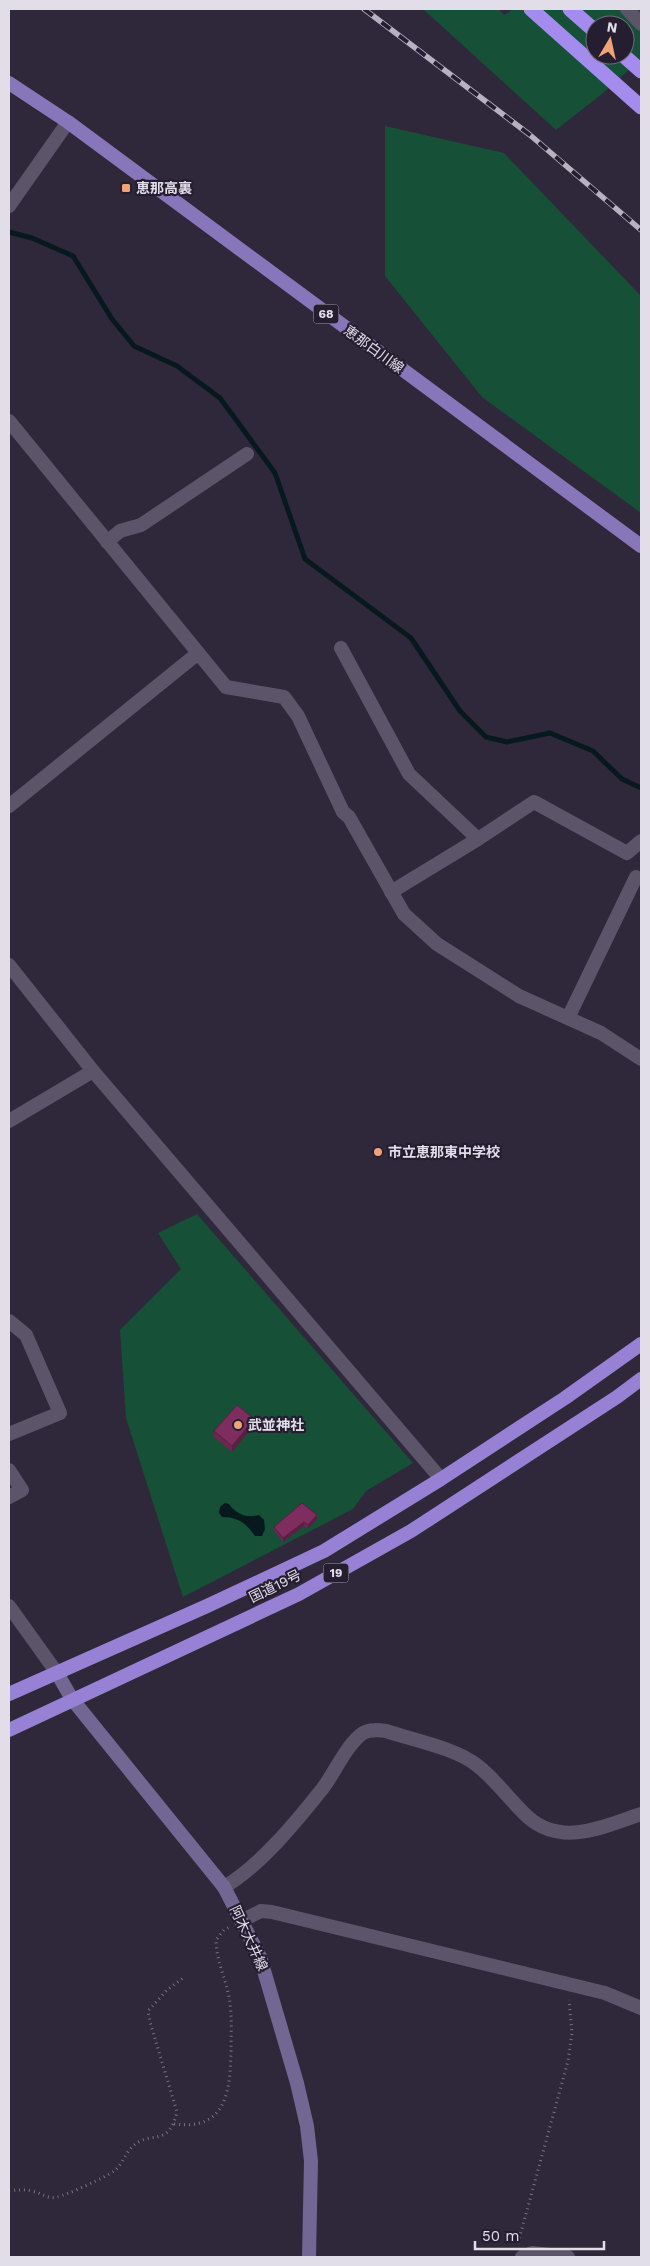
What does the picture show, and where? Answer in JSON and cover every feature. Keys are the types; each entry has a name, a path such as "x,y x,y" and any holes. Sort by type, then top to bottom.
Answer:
{"highway":[{"path":"531,9 641,107"},
{"path":"570,9 585,22"},
{"name":"国道19号","path":"9,1694 207,1606 324,1551 441,1479 565,1398 641,1344"},
{"name":"国道19号","path":"9,1730 299,1594 411,1531 617,1397 641,1379"}],"main road":[{"name":"恵那白川線","path":"9,83 68,122 641,546"},
{"name":"阿木大井線","path":"57,1673 72,1699 224,1887 260,1957 268,1980 307,2126 311,2161 309,2257"}],"street":[{"path":"627,9 641,24"},
{"path":"12,201 68,122"},
{"path":"9,421 197,654 226,687 284,697 298,716 343,812 349,817 404,914 437,944 519,996 601,1033 641,1059"},
{"path":"107,542 120,531 141,525 247,454"},
{"path":"341,648 408,774 478,839"},
{"path":"9,806 197,654"},
{"path":"391,892 534,802 627,853 641,841"},
{"path":"568,1018 636,877"},
{"path":"9,965 93,1071 441,1479"},
{"path":"9,1121 93,1071"},
{"path":"9,1321 26,1335 60,1413 9,1434"},
{"path":"9,1470 22,1490 9,1497"},
{"path":"9,1606 57,1673"},
{"path":"224,1887 257,1864 323,1788 353,1744 364,1733 374,1730 386,1731 459,1755 478,1766 530,1819 557,1831 568,1834 584,1832 641,1814"},
{"path":"241,1921 261,1911 272,1912 605,1992 641,2008"},
{"path":"522,2257 532,2253 568,2257"}],"path":[{"path":"174,2124 188,2126 202,2122 215,2115 228,2095 230,2081 230,2004 216,1948 216,1940 224,1930 241,1921"},
{"path":"9,2191 22,2189 46,2198 58,2197 114,2171 132,2146 140,2141 166,2134 174,2124 176,2112 148,2010 167,1990 182,1978"},
{"path":"522,2257 518,2241 571,2045 568,1993 570,1984"}],"green space":[{"path":"423,9 499,9 504,15 513,9 641,9 641,59 635,64 635,15 585,15 585,65 634,65 603,93 556,130"},
{"path":"385,126 504,153 641,296 641,513 482,397 385,276"},
{"path":"197,1214 413,1463 366,1491 353,1509 183,1597 126,1418 120,1330 181,1269 158,1233"}],"shaded area":[{"path":"225,1503 242,1515 259,1515 264,1520 265,1529 262,1536 255,1536 245,1524 237,1520 222,1517 219,1513 220,1507"}],"building":[{"path":"237,1405 254,1419 232,1446 214,1431"},
{"path":"302,1503 317,1515 308,1525 304,1522 283,1538 274,1527"}],"waterway":[{"path":"9,232 32,238 73,256 112,319 134,346 177,366 220,398 275,473 305,559 411,638 460,711 486,737 507,742 550,733 593,751 622,779 641,788"}],"railway":[{"path":"364,9 530,135 641,230"}],"place":[{"name":"恵那高裏","path":"126,188"},
{"name":"市立恵那東中学校","path":"378,1152"},
{"name":"武並神社","path":"238,1425"}]}
